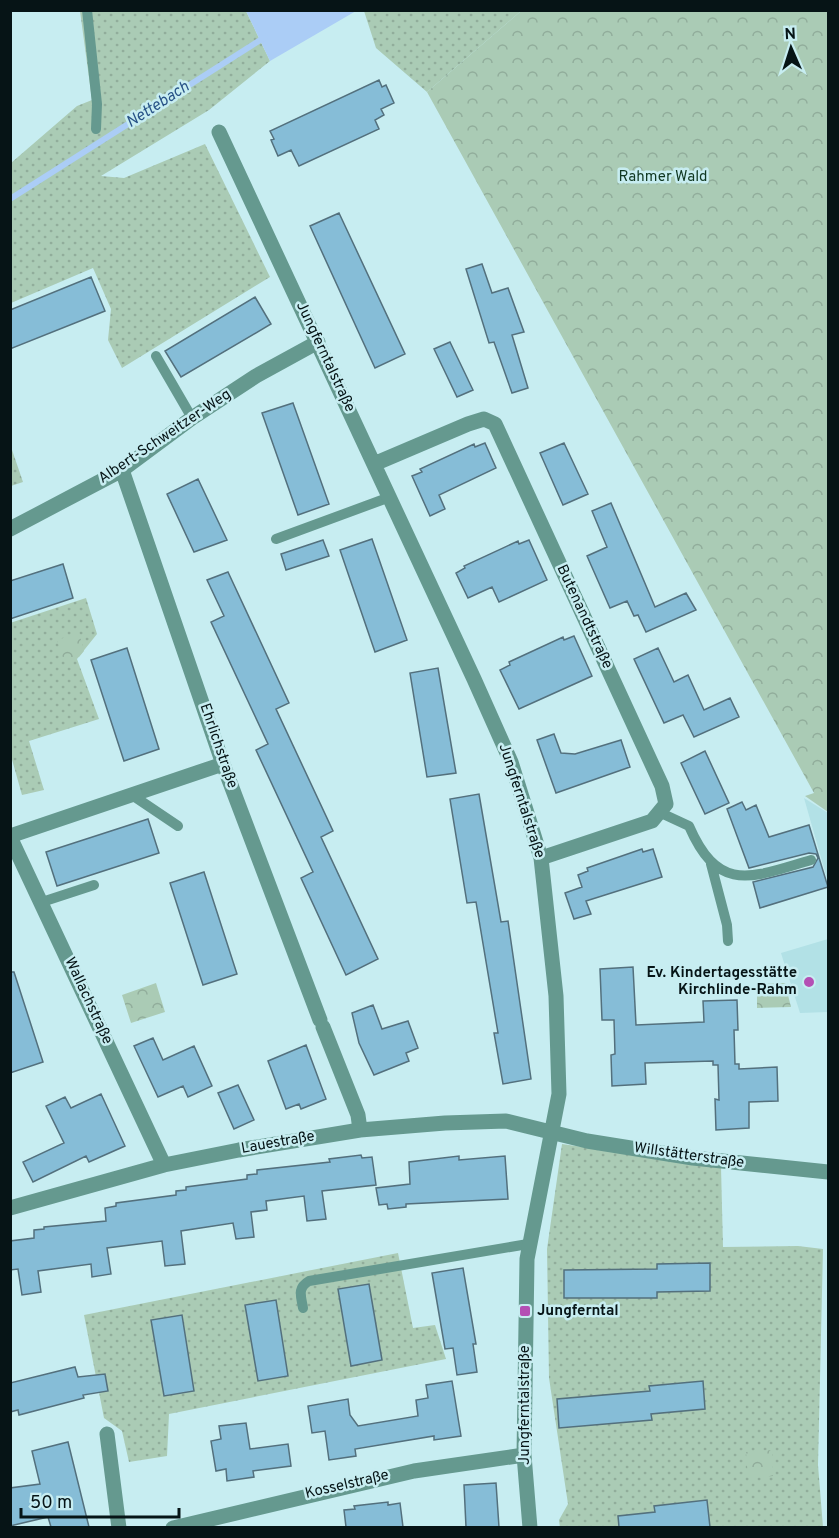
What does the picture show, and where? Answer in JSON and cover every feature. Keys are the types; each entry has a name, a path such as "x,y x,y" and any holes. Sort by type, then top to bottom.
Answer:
{"street":[{"name":"Jungferntalstraße","path":"219,132 511,762 542,858 550,924 557,1018 559,1094 528,1244 524,1455 530,1527"},
{"name":"Albert-Schweitzer-Weg","path":"10,529 122,470 192,418 256,376 318,342"},
{"name":"Butenandtstraße","path":"374,464 468,424 484,419 495,424 662,786 666,804 661,813"},
{"name":"Ehrlichstraße","path":"122,470 223,764 357,1115 360,1130"},
{"path":"10,837 223,764"},
{"path":"542,858 652,821 661,813"},
{"name":"Wallachstraße","path":"10,837 164,1166"},
{"name":"Lauestraße","path":"10,1208 164,1166 238,1150 360,1130 506,1121 550,1132"},
{"name":"Willstätterstraße","path":"550,1132 587,1141 693,1158 828,1172"},
{"path":"107,1434 119,1527"},
{"name":"Kosselstraße","path":"173,1527 414,1471 524,1455"}],"lane":[{"path":"87,10 97,104 96,129"},
{"path":"156,356 192,418"},
{"path":"276,539 390,497"},
{"path":"132,795 178,826"},
{"path":"661,813 689,826 698,847 711,864 727,925 728,941"},
{"path":"711,864 731,875 755,876 811,860"},
{"path":"42,902 94,885"},
{"path":"303,1308 300,1292 303,1285 309,1281 528,1244"}],"shaded area":[{"path":"246,11 356,11 270,61"},
{"path":"804,798 828,813 828,882"},
{"name":"Ev. Kindertagesstätte Kirchlinde-Rahm","path":"828,939 828,1012 800,1013 781,953"}],"green space":[{"path":"80,11 246,11 270,61 209,110 101,176 124,178 205,144 270,277 122,368 108,340 111,309 93,268 11,303 11,163 77,106 92,100"},
{"path":"364,11 521,11 427,92 376,48"},
{"name":"Rahmer Wald","path":"521,11 828,11 828,812 805,796 814,793 427,92"},
{"path":"11,447 23,482 10,486"},
{"path":"86,598 97,634 77,659 99,719 29,741 44,790 22,795 11,756 10,623"},
{"path":"79,633 84,651 79,657 64,661 57,640"},
{"path":"156,983 165,1012 131,1023 122,995"},
{"path":"785,983 791,1007 757,1008 757,984"},
{"path":"562,1144 721,1167 723,1247 798,1246 823,1249 818,1465 823,1527 560,1528 559,1520 568,1504 549,1378 547,1249"},
{"path":"398,1253 413,1328 435,1325 446,1359 169,1414 167,1456 129,1462 122,1431 104,1418 84,1315"},
{"path":"772,1450 773,1476 748,1478 746,1452"}],"building":[{"path":"379,80 382,87 386,85 394,103 381,109 384,115 375,120 379,129 299,166 291,150 278,156 270,131"},
{"path":"339,213 405,354 375,368 310,226"},
{"path":"482,264 492,293 508,288 524,332 512,335 528,388 512,393 494,342 489,343 466,269"},
{"path":"91,277 105,311 10,349 10,310"},
{"path":"255,297 271,324 181,377 165,351"},
{"path":"450,342 473,390 457,397 434,349"},
{"path":"293,403 329,504 298,515 262,413"},
{"path":"485,443 496,468 439,495 445,509 430,516 412,476 422,472 420,469 474,444 475,447"},
{"path":"564,443 588,494 563,505 540,453"},
{"path":"198,479 227,540 194,552 167,494"},
{"path":"611,503 655,607 686,593 696,610 646,632 638,615 634,616 627,601 610,608 587,556 607,547 592,511"},
{"path":"372,539 407,640 375,652 340,550"},
{"path":"323,540 329,556 286,570 281,554"},
{"path":"529,540 547,580 499,602 492,587 468,598 456,573 465,568 464,566 518,541 519,544"},
{"path":"63,564 73,598 10,619 10,581"},
{"path":"228,572 289,703 276,709 333,831 321,837 378,959 346,975 301,878 313,872 256,750 268,744 211,622 224,616 207,580"},
{"path":"574,636 592,676 519,709 500,670 510,665 509,662 563,637 564,640"},
{"path":"127,648 159,749 124,761 91,660"},
{"path":"658,648 674,682 688,675 704,710 730,698 739,717 694,737 683,715 664,723 634,659"},
{"path":"438,668 456,773 427,777 410,673"},
{"path":"554,734 561,753 575,754 621,740 630,767 556,793 537,740"},
{"path":"705,751 729,803 705,814 681,763"},
{"path":"479,794 501,922 508,921 531,1079 503,1084 494,1033 498,1033 476,902 467,903 450,799"},
{"path":"742,802 746,810 756,805 769,837 809,825 828,887 760,908 753,882 813,867 818,858 816,854 809,853 749,868 727,809"},
{"path":"148,819 159,853 57,886 46,852"},
{"path":"642,849 643,852 653,849 662,877 586,901 591,914 574,919 565,893 582,887 578,875 588,871 587,868"},
{"path":"204,872 237,974 203,985 170,883"},
{"path":"633,967 636,1025 704,1022 703,1001 737,1000 738,1030 734,1030 735,1064 739,1064 739,1069 777,1067 778,1101 749,1102 749,1128 716,1130 715,1099 719,1100 718,1065 713,1065 713,1061 645,1063 646,1084 612,1086 611,1055 615,1054 614,1020 602,1020 600,969"},
{"path":"10,972 14,972 43,1062 10,1073"},
{"path":"373,1005 382,1029 408,1021 418,1048 406,1053 409,1061 374,1075 359,1043 352,1013"},
{"path":"153,1038 163,1060 194,1046 212,1086 188,1097 183,1086 158,1097 134,1046"},
{"path":"306,1045 326,1099 301,1109 299,1104 286,1109 268,1061"},
{"path":"238,1085 254,1120 234,1129 218,1093"},
{"path":"101,1094 125,1146 89,1162 86,1156 33,1182 23,1162 64,1143 46,1106 65,1097 71,1108"},
{"path":"361,1155 362,1158 372,1157 376,1185 322,1191 326,1219 307,1221 304,1196 266,1201 267,1210 251,1212 254,1237 236,1239 233,1223 181,1231 185,1264 165,1266 162,1241 107,1248 111,1274 92,1277 91,1264 38,1271 41,1292 22,1295 18,1269 10,1270 10,1241 34,1238 34,1230 44,1229 44,1227 106,1221 105,1208 116,1206 116,1203 176,1195 176,1191 186,1190 186,1187 247,1179 247,1175 257,1174 257,1170 330,1162 329,1159"},
{"path":"459,1156 459,1160 505,1156 508,1199 406,1204 406,1207 388,1209 387,1204 379,1205 376,1188 410,1184 409,1162"},
{"path":"710,1263 710,1291 657,1292 657,1298 564,1298 564,1270 657,1269 657,1264"},
{"path":"463,1268 476,1344 473,1344 477,1372 457,1375 453,1348 445,1349 432,1273"},
{"path":"369,1284 382,1360 351,1366 338,1289"},
{"path":"276,1300 288,1376 258,1381 245,1305"},
{"path":"182,1315 194,1391 164,1396 151,1320"},
{"path":"75,1367 78,1377 105,1374 108,1391 83,1395 84,1398 19,1415 18,1410 10,1412 10,1383"},
{"path":"452,1381 461,1436 434,1440 434,1436 355,1449 356,1456 329,1460 325,1431 312,1433 308,1406 348,1399 350,1415 358,1426 418,1416 416,1400 428,1398 426,1385"},
{"path":"703,1381 705,1409 651,1414 652,1420 559,1428 557,1399 650,1391 649,1386"},
{"path":"246,1423 250,1449 288,1444 291,1466 253,1471 254,1477 227,1481 226,1469 216,1471 211,1441 221,1439 219,1426"},
{"path":"68,1442 89,1527 51,1527 48,1517 10,1526 10,1488 40,1484 32,1451"},
{"path":"496,1483 499,1527 466,1527 464,1485"},
{"path":"707,1500 710,1527 619,1527 618,1516 655,1512 654,1506"},
{"path":"388,1502 388,1505 400,1503 403,1527 346,1527 344,1510 355,1509 354,1506"}],"waterway":[{"name":"Nettebach","path":"10,199 265,37"}],"place":[{"name":"Ev. Kindertagesstätte Kirchlinde-Rahm","path":"809,982"},
{"name":"Jungferntal","path":"525,1311"}]}
